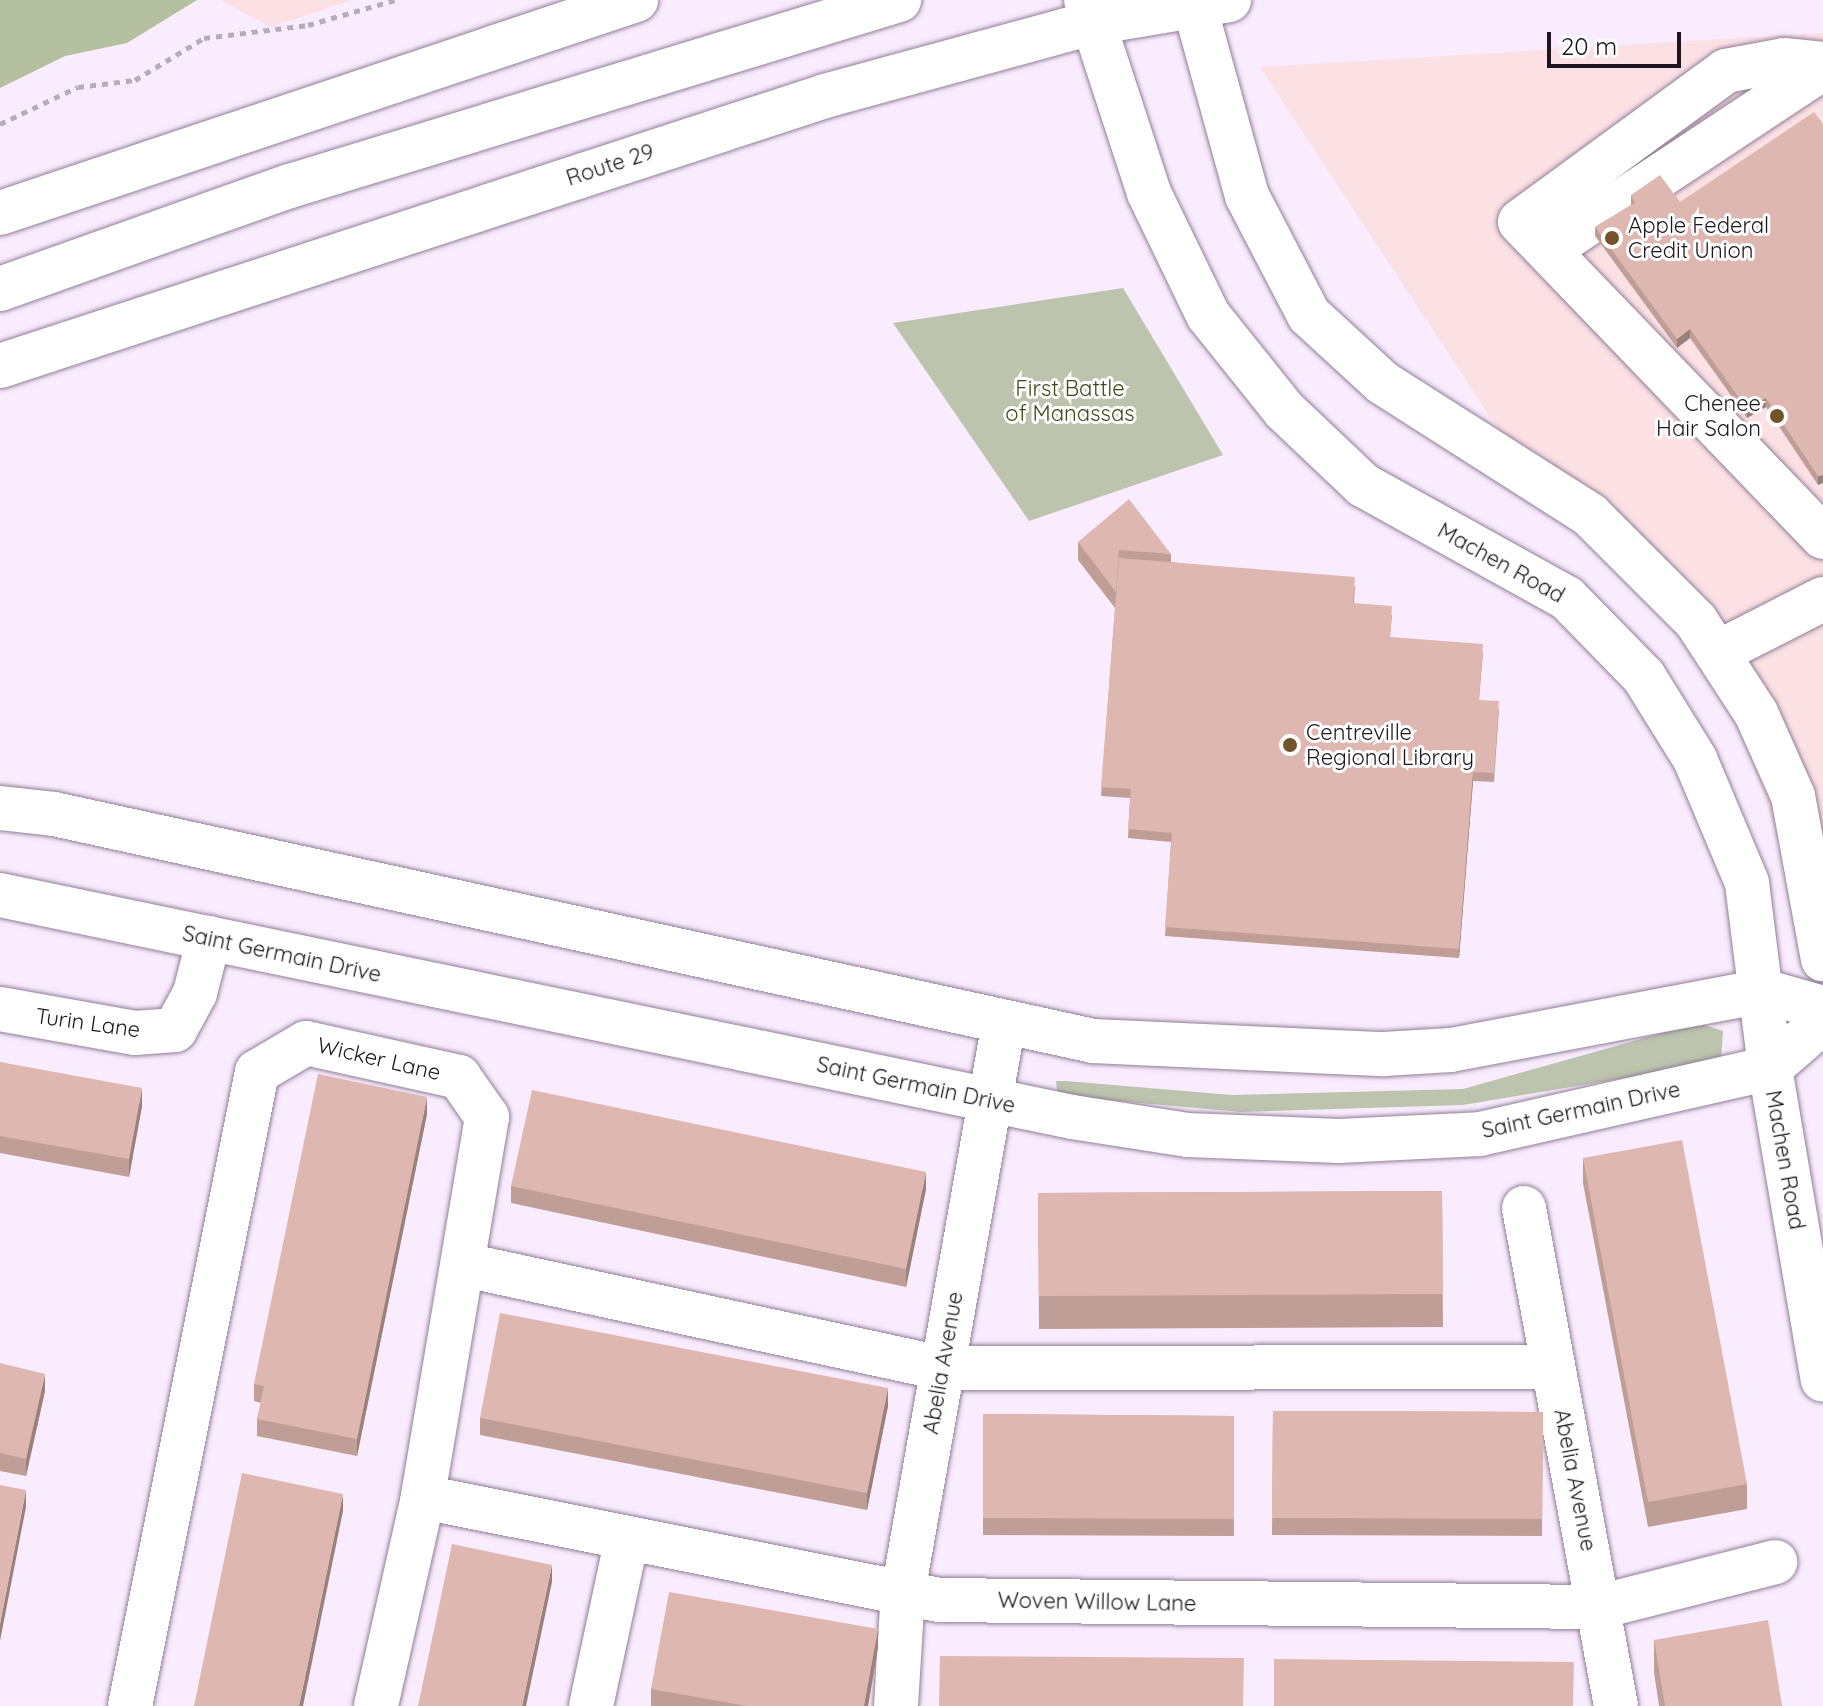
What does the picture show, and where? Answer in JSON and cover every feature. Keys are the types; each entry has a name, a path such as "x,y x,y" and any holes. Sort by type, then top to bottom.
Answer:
{"street":[{"path":"574,19 614,0"},
{"path":"0,213 636,0"},
{"path":"0,289 290,186 899,0"},
{"path":"1206,2 1247,196 1309,315 1383,383 1590,515 1647,567 1717,653 1756,713 1793,796 1823,959"},
{"name":"Route 29","path":"0,366 1089,12 1206,2"},
{"name":"Machen Road","path":"1089,12 1149,193 1208,315 1284,410 1363,485 1567,598 1644,677 1695,759 1747,883 1763,991 1770,1068 1823,1380"},
{"path":"1823,66 1784,60 1726,71 1520,222 1823,537"},
{"path":"1717,653 1822,601"},
{"path":"0,808 69,817 1093,1041 1384,1054 1451,1050 1763,991 1823,1008"},
{"name":"Saint Germain Drive","path":"0,895 990,1100 1188,1135 1339,1141 1480,1134 1770,1068 1823,1022"},
{"name":"Turin Lane","path":"0,1009 135,1033 175,1030 195,993 209,938"},
{"name":"Abelia Avenue","path":"896,1706 903,1592 1004,1022"},
{"name":"Wicker Lane","path":"130,1706 257,1072 306,1043 459,1077 487,1117 465,1265 423,1497 376,1706"},
{"name":"Abelia Avenue","path":"1524,1208 1616,1706"},
{"path":"465,1265 942,1368 1553,1367"},
{"name":"Woven Willow Lane","path":"423,1497 939,1600 1599,1607 1775,1562"},
{"path":"591,1706 627,1538"}],"path":[{"path":"0,124 78,87 135,80 204,38 308,25 395,0"}],"shaded area":[{"path":"220,0 352,0 271,27"},
{"path":"1823,33 1823,977 1717,653 1529,476 1260,67"}],"green space":[{"path":"0,0 197,0 127,43 65,56 0,88"},
{"name":"First Battle of Manassas","path":"1123,288 1223,455 1029,521 893,323"},
{"path":"1698,1023 1723,1031 1721,1062 1463,1105 1241,1112 1063,1096 1057,1090 1056,1081 1232,1095 1463,1089"}],"building":[{"path":"1814,112 1823,124 1823,475 1818,476 1766,398 1747,409 1690,329 1677,339 1595,227 1635,203 1631,195 1660,175 1680,202"},
{"path":"1129,499 1171,554 1119,550 1116,592 1078,542"},
{"name":"Centreville Regional Library","path":"1119,558 1355,577 1353,603 1392,606 1390,637 1483,644 1479,700 1499,701 1494,773 1473,772 1459,949 1165,927 1172,833 1128,829 1131,789 1101,787"},
{"path":"0,1062 142,1088 129,1159 0,1136"},
{"path":"318,1074 427,1097 357,1439 257,1419 264,1386 254,1384"},
{"path":"532,1090 926,1172 906,1269 511,1186"},
{"path":"1682,1140 1747,1484 1648,1502 1583,1158"},
{"path":"1442,1191 1443,1294 1039,1296 1038,1193"},
{"path":"500,1313 888,1388 867,1493 480,1418"},
{"path":"0,1363 45,1374 26,1459 0,1453"},
{"path":"1273,1411 1543,1412 1542,1519 1272,1518"},
{"path":"983,1414 1234,1416 1234,1519 983,1518"},
{"path":"242,1473 343,1494 299,1706 194,1706"},
{"path":"0,1485 26,1490 0,1624"},
{"path":"452,1544 552,1565 522,1706 418,1706"},
{"path":"669,1592 878,1629 864,1706 747,1706 651,1689"},
{"path":"1768,1620 1782,1706 1665,1706 1654,1640"},
{"path":"940,1656 1244,1658 1243,1706 939,1706"},
{"path":"1274,1659 1574,1662 1573,1706 1274,1706"}],"place":[{"name":"Apple Federal Credit Union","path":"1612,238"},
{"name":"Chenee Hair Salon","path":"1777,416"},
{"name":"Centreville Regional Library","path":"1290,745"}]}
